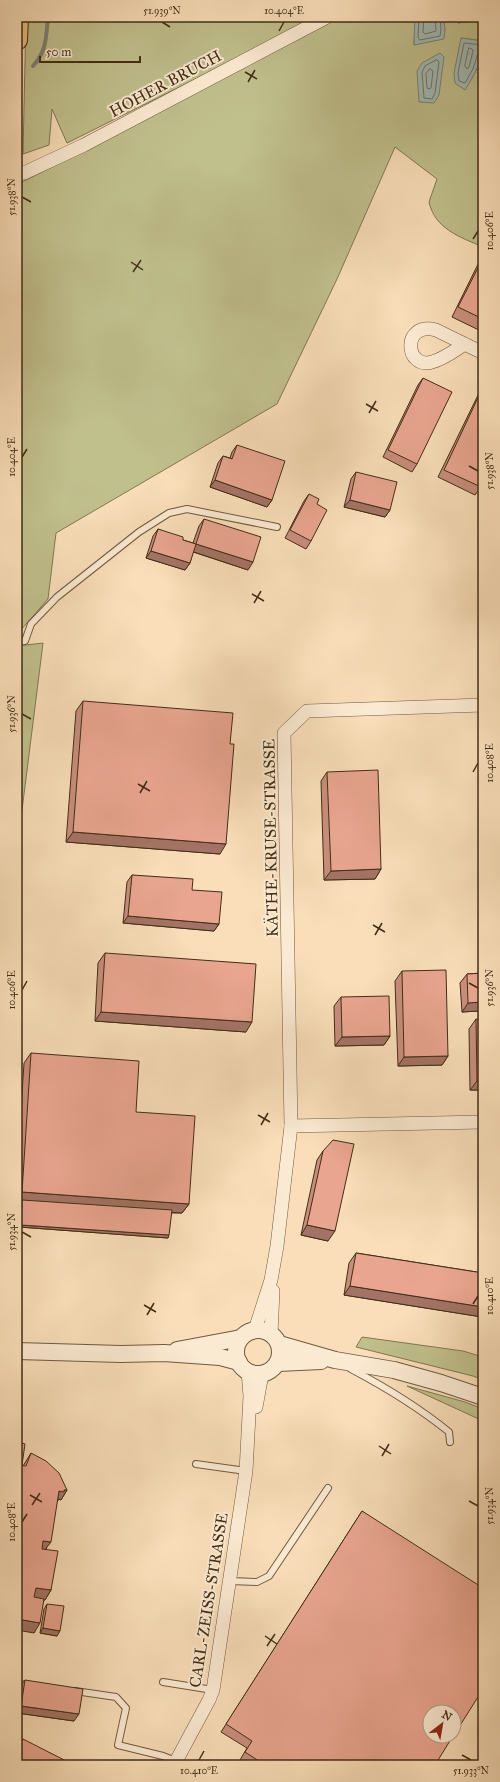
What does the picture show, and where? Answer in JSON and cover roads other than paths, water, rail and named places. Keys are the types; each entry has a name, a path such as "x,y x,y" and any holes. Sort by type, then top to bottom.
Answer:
{"main road":[{"path":"17,40 18,17"}],"street":[{"name":"HOHER BRUCH","path":"17,174 24,173 84,145 327,17"},
{"path":"465,344 483,353"},
{"name":"KÄTHE-KRUSE-STRASSE","path":"271,1280 277,1246 291,1126 284,733 307,710 483,705"},
{"path":"291,1126 483,1122"},
{"path":"249,1369 236,1350 248,1334 271,1280"},
{"path":"271,1280 275,1339 280,1350 278,1363"},
{"path":"164,1353 261,1330 275,1339 335,1360 394,1370 441,1382 483,1397"},
{"path":"17,1351 121,1354 164,1353 220,1357 249,1369 268,1372 278,1363 335,1360"},
{"name":"CARL-ZEISS-STRASSE","path":"175,1763 209,1700 212,1690 246,1471 249,1432 249,1369"}],"lane":[{"path":"17,642 24,641 31,624 57,597 139,532 169,513 187,509 277,527"},
{"path":"335,1360 390,1389 430,1417 449,1432 450,1442"},
{"path":"196,1464 246,1471"},
{"path":"230,1581 257,1582 269,1576 328,1488"},
{"path":"163,1682 212,1690"},
{"path":"17,1685 34,1686"},
{"path":"72,1691 116,1697 126,1708 118,1745 163,1756 175,1763"}],"water":[{"path":"415,17 443,17 445,30 444,39 414,45"},
{"path":"455,17 483,17 483,19 458,23"},
{"path":"461,38 483,41 482,54 478,66 465,90 455,83 454,73"},
{"path":"440,53 444,57 439,95 434,103 419,102 417,71 422,63"}],"waterway":[{"path":"33,66 41,55 43,49 48,17"}]}
